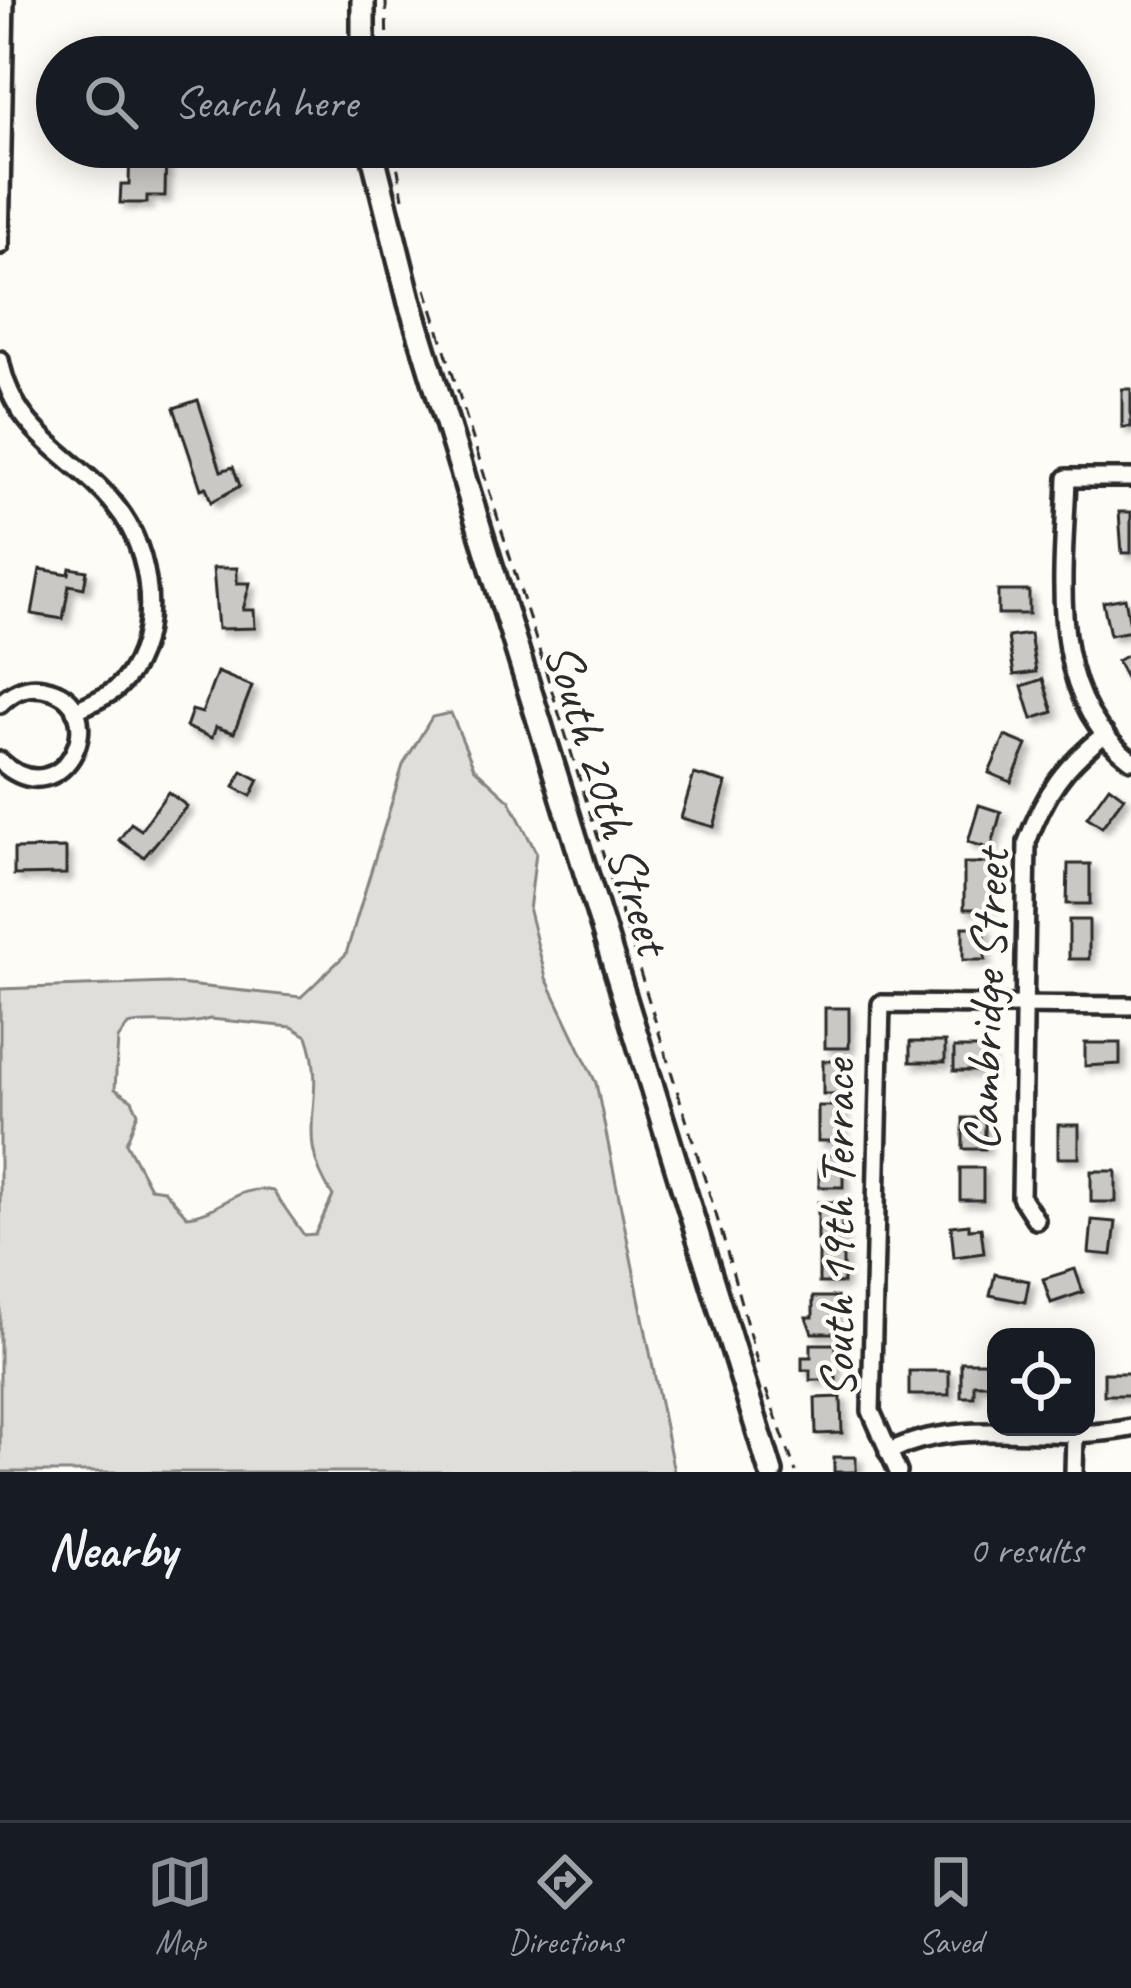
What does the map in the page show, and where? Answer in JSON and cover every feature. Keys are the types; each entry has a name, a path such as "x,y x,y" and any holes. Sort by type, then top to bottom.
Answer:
{"main road":[{"path":"363,0 363,36"},
{"name":"South 20th Street","path":"376,168 410,304 771,1472"}],"street":[{"path":"0,245 4,0"},
{"path":"0,360 16,411 123,515 147,578 145,636 136,662 116,689 75,710"},
{"path":"1131,478 1067,478 1063,600 1067,653 1077,689 1105,734 1131,760"},
{"path":"0,704 12,694 37,687 62,696 75,710 80,744 52,775 25,776 0,760"},
{"name":"Cambridge Street","path":"1036,1220 1022,1197 1027,842 1045,792 1071,760 1105,734"},
{"name":"South 19th Terrace","path":"898,1472 871,1411 881,1004 1024,1004"},
{"path":"1024,1004 1131,1006"},
{"path":"1095,1432 1131,1428"},
{"path":"888,1452 946,1432 987,1433"},
{"path":"1074,1472 1075,1436"}],"path":[{"path":"386,0 387,36"},
{"path":"398,168 405,206"},
{"path":"422,275 723,1237 763,1382 796,1472"}],"shaded area":[{"path":"451,713 474,768 510,801 536,852 529,911 546,978 596,1083 674,1472 0,1472 0,989 168,983 301,997 346,954 403,765 432,717","holes":["210,1019 292,1027 307,1036 313,1059 314,1153 333,1196 315,1234 304,1235 273,1191 249,1191 187,1216 164,1190 150,1188 126,1143 138,1113 132,1100 115,1089 118,1039 128,1025 138,1023"]}],"building":[{"path":"129,168 166,168 165,196 147,196 147,203 120,203 121,184 129,184"},
{"path":"1122,389 1131,389 1131,427 1122,427"},
{"path":"198,400 221,471 233,467 240,486 211,502 206,487 201,489 174,408"},
{"path":"1119,512 1131,512 1131,553 1122,553"},
{"path":"70,568 87,571 84,588 69,585 63,619 32,614 40,569 69,574"},
{"path":"213,568 237,568 237,583 250,583 243,610 254,610 255,628 218,629"},
{"path":"998,591 1029,591 1029,614 998,614"},
{"path":"1125,598 1131,631 1110,635 1103,602"},
{"path":"1030,634 1036,672 1014,675 1008,637"},
{"path":"1131,653 1131,687 1117,661"},
{"path":"217,672 252,686 234,733 216,727 212,738 186,727 192,710 202,713"},
{"path":"1043,679 1053,712 1032,719 1022,686"},
{"path":"1005,736 1027,745 1011,782 989,773"},
{"path":"242,771 259,780 251,796 234,787"},
{"path":"694,774 726,783 714,827 681,818"},
{"path":"1109,786 1124,797 1102,827 1087,817"},
{"path":"168,792 187,806 144,857 119,840 131,823 141,830"},
{"path":"979,805 1001,812 991,849 968,842"},
{"path":"66,848 66,874 14,875 14,849"},
{"path":"964,863 990,863 990,909 964,909"},
{"path":"1068,864 1090,864 1090,904 1067,904"},
{"path":"1069,920 1089,920 1089,959 1069,959"},
{"path":"963,927 985,927 985,960 963,960"},
{"path":"825,1008 849,1008 849,1048 825,1048"},
{"path":"910,1042 945,1042 945,1062 910,1062"},
{"path":"1085,1043 1120,1043 1120,1064 1085,1066"},
{"path":"954,1048 988,1048 988,1071 954,1071"},
{"path":"823,1061 846,1061 846,1094 823,1094"},
{"path":"818,1106 842,1106 842,1141 818,1141"},
{"path":"963,1118 985,1118 985,1149 963,1149"},
{"path":"1058,1125 1079,1125 1079,1158 1058,1158"},
{"path":"819,1155 843,1155 843,1187 819,1187"},
{"path":"960,1168 983,1168 983,1200 960,1200"},
{"path":"1091,1171 1116,1171 1116,1202 1091,1202"},
{"path":"818,1202 842,1202 842,1240 818,1240"},
{"path":"1092,1220 1116,1222 1112,1255 1089,1253"},
{"path":"969,1224 969,1229 981,1228 984,1253 954,1257 951,1226"},
{"path":"819,1250 843,1250 843,1283 819,1283"},
{"path":"1075,1269 1083,1292 1051,1303 1043,1279"},
{"path":"995,1274 1029,1281 1025,1302 990,1295"},
{"path":"813,1297 837,1297 837,1333 812,1333 806,1317 813,1317"},
{"path":"811,1344 836,1344 836,1380 810,1380 810,1370 802,1370 802,1357 811,1357"},
{"path":"961,1362 987,1362 987,1384 974,1384 974,1397 961,1397"},
{"path":"909,1371 949,1371 949,1395 909,1395"},
{"path":"1104,1373 1131,1373 1131,1395 1104,1395"},
{"path":"841,1397 842,1433 816,1434 815,1398"},
{"path":"834,1457 856,1457 856,1472 834,1472"}]}
